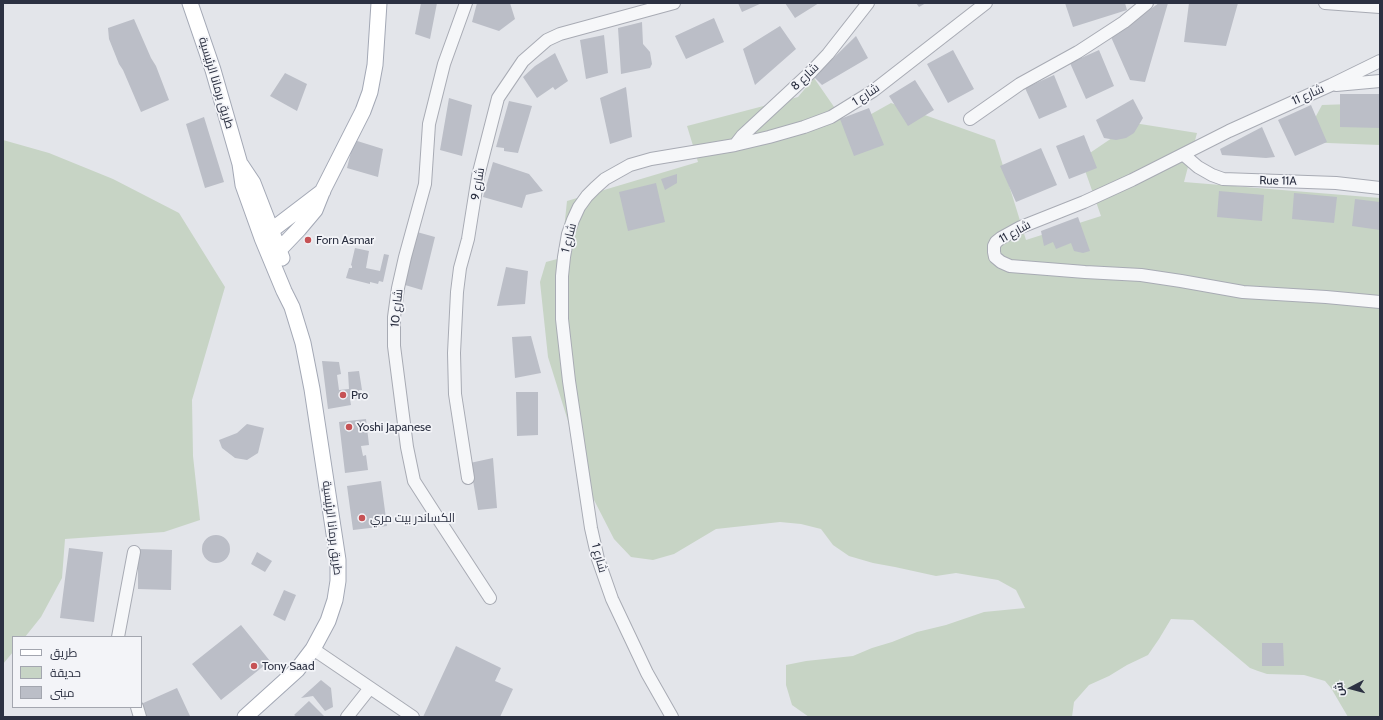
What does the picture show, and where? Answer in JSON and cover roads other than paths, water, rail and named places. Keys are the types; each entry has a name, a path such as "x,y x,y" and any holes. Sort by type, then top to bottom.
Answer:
{"main road":[{"name":"طريق برمانا الرئيسية","path":"190,3 213,70 240,164 253,183 267,235 274,252 291,282 292,307 303,343 312,389 338,560 338,581 335,600 328,621 313,649 297,670 245,717"},
{"path":"274,252 300,229 315,210 323,190 360,118 370,92 375,65 379,3"},
{"path":"267,235 323,190"}],"street":[{"name":"شارع 10","path":"466,3 444,64 429,124 425,184 398,288 394,317 394,346 406,447 414,481 490,598"},
{"name":"شارع 9","path":"468,478 455,394 456,292 460,268 468,239 478,176 498,98 522,62 547,40 560,34 674,3"},
{"name":"شارع 8","path":"735,145 742,136 818,65 868,3"},
{"name":"شارع 1","path":"672,717 624,626 612,599 598,559 591,528 569,381 562,318 562,276 564,257 568,234 573,220 579,207 587,196 605,179 630,166 651,160 735,145 804,127 831,117 873,91 986,3"},
{"path":"970,119 1020,84 1078,52 1124,22 1147,3"},
{"path":"1325,3 1380,7"},
{"name":"شارع 11","path":"1380,61 1229,131 1132,180 1021,228 1001,238 994,246 995,257 1001,262 1010,266 1141,275 1243,292 1380,302"},
{"path":"1331,85 1380,81"},
{"name":"Rue 11A","path":"1184,155 1198,167 1223,179 1336,183 1380,188"},
{"path":"118,636 134,552"},
{"path":"313,649 413,717"},
{"path":"347,717 370,688"}],"place":[{"name":"Forn Asmar","path":"308,240"},
{"name":"Pro","path":"343,395"},
{"name":"Yoshi Japanese","path":"349,427"},
{"name":"الكساندر بيت مري","path":"362,518"},
{"name":"Tony Saad","path":"254,666"}]}
